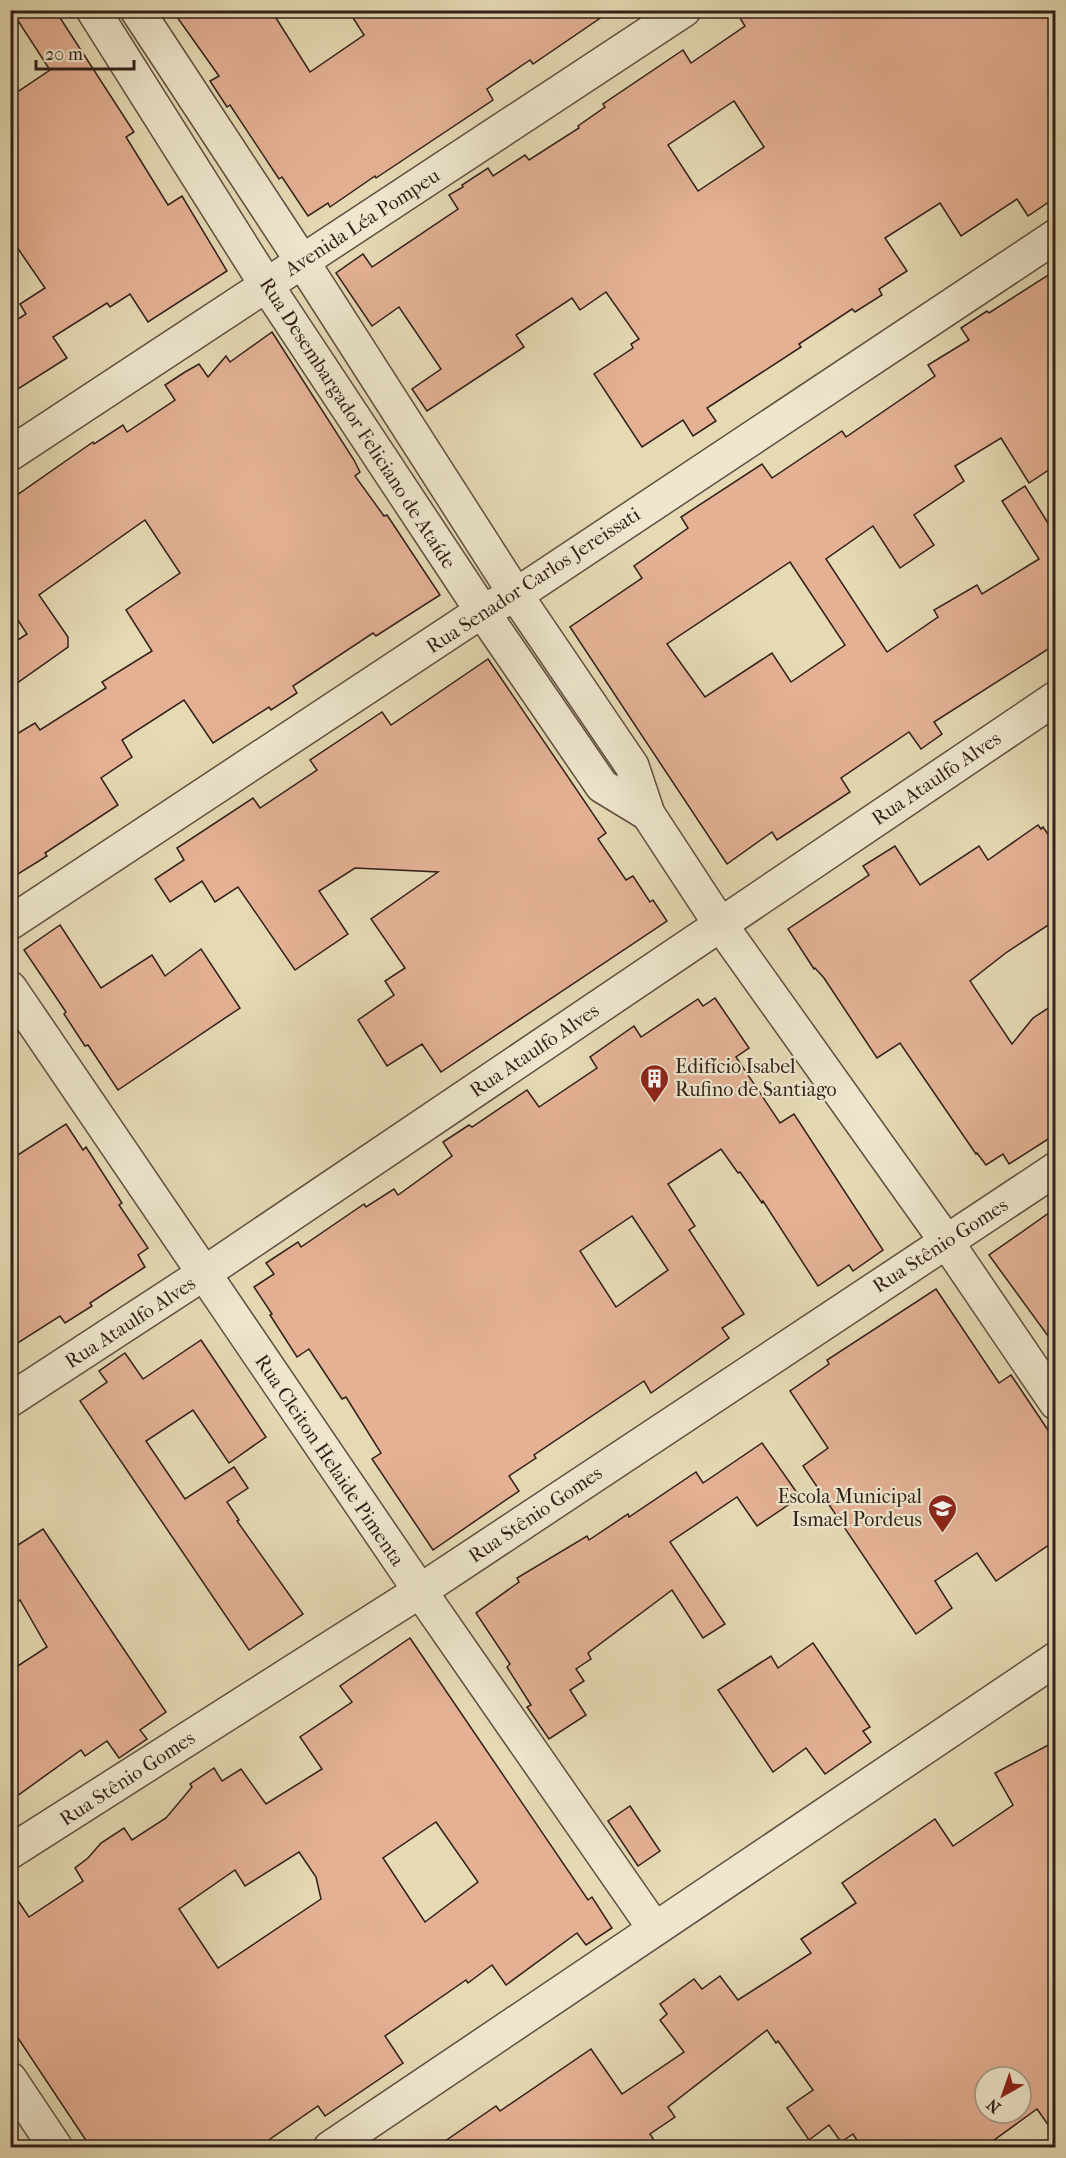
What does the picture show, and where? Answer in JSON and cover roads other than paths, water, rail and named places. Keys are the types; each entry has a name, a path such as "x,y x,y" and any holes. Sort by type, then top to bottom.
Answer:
{"street":[{"name":"Rua Desembargador Feliciano de Ataíde","path":"93,10 267,285 482,611 602,786 648,814"},
{"name":"Rua Desembargador Feliciano de Ataíde","path":"137,10 302,261 516,595 632,766 648,814 720,924 946,1241 1056,1403"},
{"name":"Avenida Léa Pompeu","path":"10,454 684,10"},
{"name":"Rua Senador Carlos Jereissati","path":"10,923 482,611 516,595 1056,236"},
{"name":"Rua Ataulfo Alves","path":"10,1401 203,1274 1056,698"},
{"name":"Rua Cleiton Helaide Pimenta","path":"10,988 420,1592 654,1928"},
{"name":"Rua Stênio Gomes","path":"10,1852 420,1592 1056,1169"},
{"path":"330,2148 1056,1659"},
{"path":"10,2079 56,2148"}],"place":[{"name":"Edifício Isabel Rufino de Santiago","path":"654,1104"},
{"name":"Escola Municipal Ismael Pordeus","path":"943,1534"}]}
